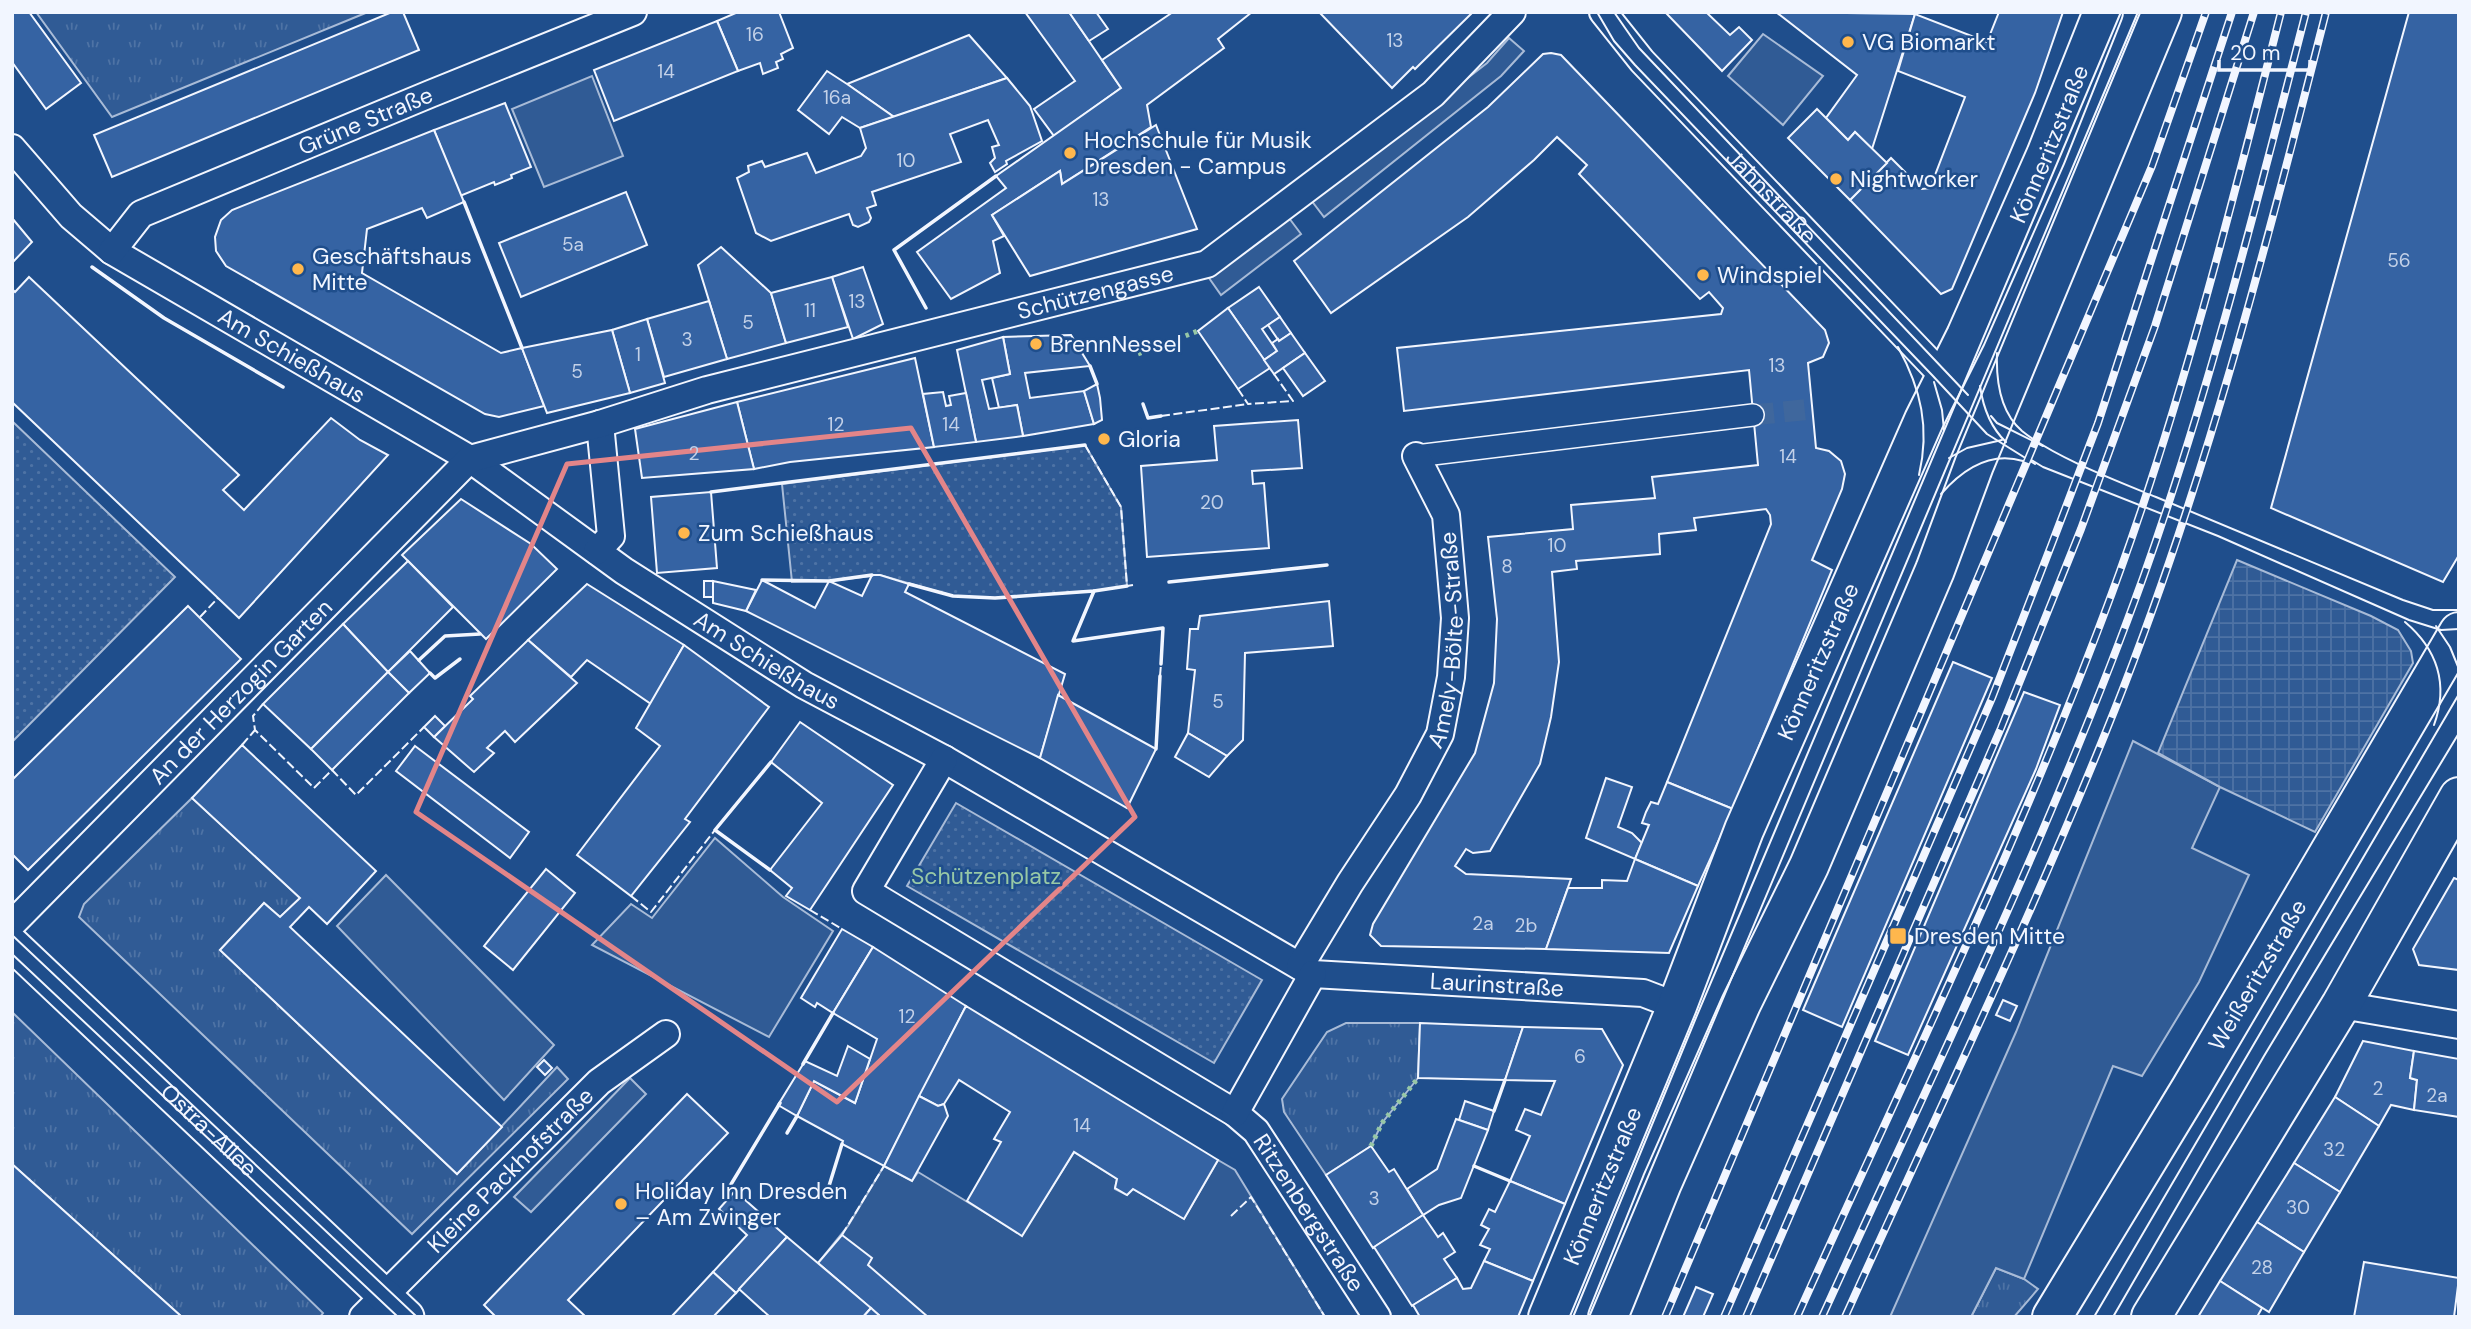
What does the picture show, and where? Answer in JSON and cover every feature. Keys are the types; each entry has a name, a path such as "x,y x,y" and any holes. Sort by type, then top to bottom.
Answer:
{"main road":[{"name":"Könneritzstraße","path":"1549,1317 1677,1006 1744,830 1924,419 2040,167 2103,12"},
{"path":"1608,1317 1673,1157 1741,1004 1809,866 1935,570 1974,465 2162,12"},
{"name":"Weißeritzstraße","path":"2052,1317 2198,1076 2459,632"},
{"path":"2151,1317 2341,1005 2459,797"}],"street":[{"name":"Grüne Straße","path":"112,251 141,214 633,12"},
{"name":"Schützengasse","path":"600,424 734,383 1208,264 1433,94 1512,12"},
{"name":"Jahnstraße","path":"1603,12 1642,61 1945,378"},
{"name":"Am Schießhaus","path":"12,148 71,216 112,251 470,459 624,570 803,685 944,759"},
{"name":"Amely-Bölte-Straße","path":"1307,970 1350,883 1408,795 1440,734 1451,677 1455,618 1446,515 1416,456 1753,415"},
{"path":"470,459 600,424 611,536 597,551"},
{"name":"An der Herzogin Garten","path":"12,924 470,459"},
{"path":"944,759 1307,970 1236,1113 866,891 944,759"},
{"name":"Ostra-Allee","path":"12,944 385,1310"},
{"name":"Laurinstraße","path":"1307,970 1643,993 1677,1006"},
{"path":"2341,1005 2459,1025"},
{"name":"Kleine Packhofstraße","path":"385,1310 599,1082 666,1034"},
{"name":"Ritzenbergstraße","path":"1236,1113 1255,1131 1377,1317"}],"highlighted area":[{"path":"911,428 1135,817 837,1102 416,812 567,464"}],"green space":[{"path":"36,12 368,12 112,117"},
{"path":"12,421 175,577 12,742"},
{"path":"1085,445 1121,507 1127,586 995,598 953,596 880,575 792,582 782,484"},
{"path":"192,798 300,898 280,917 264,903 220,950 457,1174 557,1067 568,1079 412,1234 79,917 84,904"},
{"name":"Schützenplatz","path":"956,803 1262,980 1214,1063 907,886"},
{"path":"12,1012 323,1313 320,1317 182,1317 12,1164"},
{"path":"1346,1023 1420,1023 1418,1078 1382,1123 1371,1146 1326,1175 1284,1112 1282,1099 1327,1032"},
{"path":"1996,1268 2024,1279 2038,1289 2014,1317 1971,1317"}],"shaded area":[{"path":"1763,34 1823,76 1783,125 1728,76"},
{"path":"1509,38 1524,51 1501,76 1324,217 1311,200 1487,63"},
{"path":"592,76 623,156 544,187 512,109"},
{"path":"1289,218 1301,234 1221,295 1209,278"},
{"path":"2237,560 2398,630 2411,651 2413,663 2315,832 2220,787 2158,753"},
{"path":"2133,741 2220,787 2192,848 2249,875 2199,982 2142,1076 2113,1066 2024,1279 1996,1268 1971,1317 1890,1317 2016,1032"},
{"path":"715,838 783,897 833,931 769,1037 592,945 631,904 652,918"},
{"path":"386,875 554,1045 504,1100 337,926"},
{"path":"630,1078 646,1094 531,1212 514,1197"},
{"path":"1074,1152 1117,1179 1115,1189 1127,1195 1133,1189 1184,1219 1218,1160 1235,1170 1325,1317 881,1317 818,1263 848,1226 884,1166 912,1181 918,1172 1022,1235"}],"building":[{"path":"12,12 29,12 81,83 46,109 12,62"},
{"path":"392,12 403,12 419,50 112,177 94,135"},
{"path":"738,12 779,12 793,48 781,54 783,59 776,62 778,68 763,74 760,63 738,71 717,21"},
{"path":"1025,12 1069,12 1121,88 1054,136 1034,109 1075,81"},
{"path":"1069,12 1096,12 1108,29 1089,41"},
{"name":"Hochschule für Musik Dresden - Campus","path":"1173,12 1252,12 1218,39 1224,48 1147,105 1151,127 1062,184 1060,171 992,215 1004,236 993,241 1000,273 951,299 917,252 1006,188 996,176 1121,88 1102,60"},
{"path":"1319,12 1473,12 1392,88"},
{"path":"1665,12 1706,12 1730,35 1739,27 1752,40 1722,71"},
{"path":"1776,12 1915,14 1872,149 1855,132 1848,140 1826,118 1857,75"},
{"path":"1999,12 2063,12 2035,93 1952,289 1941,294 1850,200 1891,158 1922,189 1930,188 1965,97 1898,71 1915,14 1987,42"},
{"path":"2409,12 2459,12 2459,555 2443,582 2271,508"},
{"path":"717,21 738,71 614,121 594,70"},
{"path":"969,35 1007,78 894,117 847,84"},
{"path":"1543,54 1561,55 1825,330 1829,343 1823,357 1808,363 1816,448 1829,451 1841,461 1845,474 1842,489 1812,560 1832,570 1733,809 1667,782 1771,524 1766,509 1694,518 1696,530 1659,534 1660,554 1576,561 1577,569 1552,572 1559,662 1551,717 1540,764 1490,851 1473,853 1466,849 1455,866 1466,874 1571,879 1546,949 1381,946 1370,935 1373,924 1475,753 1494,683 1497,619 1488,537 1573,529 1571,505 1655,498 1652,477 1758,465 1749,370 1404,411 1397,348 1721,314 1723,308 1709,292 1700,299 1579,174 1587,165 1557,137 1468,217 1331,313 1294,261 1488,107"},
{"path":"827,71 894,117 860,128 842,117 829,134 798,110"},
{"path":"1007,78 1030,106 1042,141 1006,161 1007,164 995,172 990,163 995,158 992,147 999,145 988,120 950,134 961,162 872,192 876,205 867,208 871,218 869,222 858,227 853,225 849,214 771,241 756,233 737,178 749,172 748,166 762,161 765,167 807,153 816,173 861,156 866,148 860,128"},
{"path":"505,103 531,167 495,185 494,182 460,196 434,130"},
{"path":"1817,109 1848,140 1855,132 1887,163 1850,200 1788,138"},
{"path":"1156,125 1197,229 1030,276 992,215 1060,171 1062,184"},
{"name":"Geschäftshaus Mitte","path":"434,130 464,202 427,218 422,208 367,229 362,273 501,353 522,348 544,406 499,417 485,414 226,266 216,251 215,237 221,220 232,210"},
{"path":"626,192 647,245 521,297 499,243"},
{"path":"12,218 32,242 12,263"},
{"path":"721,247 771,293 786,343 727,359 698,265"},
{"path":"863,267 883,324 853,339 832,277"},
{"path":"29,277 239,475 223,490 244,510 331,418 360,440 388,455 239,618 12,402 12,289 15,292"},
{"path":"832,277 848,327 786,343 771,293"},
{"path":"1259,287 1280,317 1262,329 1277,351 1264,360 1228,308"},
{"path":"709,301 727,359 664,377 647,319"},
{"path":"1228,308 1270,368 1238,389 1198,331"},
{"path":"1280,317 1291,333 1279,341 1268,325"},
{"path":"647,319 665,383 630,393 612,330"},
{"path":"612,330 630,393 547,413 522,348"},
{"path":"1291,333 1305,353 1274,374 1264,360 1277,351 1272,343"},
{"path":"1071,335 1090,366 1025,373 1030,398 1084,391 1094,424 1023,436 1017,405 999,408 992,378 1010,374 1003,337"},
{"path":"1003,337 1010,374 982,380 989,409 1017,405 1023,436 976,442 957,350"},
{"path":"1305,353 1325,381 1303,396 1283,368"},
{"path":"915,358 934,447 790,462 754,469 737,402"},
{"path":"1097,384 1102,420 1094,424 1084,391"},
{"path":"943,392 946,406 951,405 949,396 966,393 976,442 934,447 923,394"},
{"path":"737,402 754,469 642,478 635,429"},
{"path":"1298,420 1302,468 1252,471 1253,484 1264,483 1269,548 1147,557 1141,466 1217,460 1214,426"},
{"name":"Zum Schießhaus","path":"711,492 717,568 657,573 651,497"},
{"path":"461,499 531,544 557,569 486,639 402,555"},
{"path":"408,561 453,607 388,672 343,624"},
{"path":"872,575 909,584 905,592 1065,674 1040,758 746,611 762,580 815,608 829,581 862,596"},
{"path":"704,581 713,581 713,597 704,597"},
{"path":"713,581 756,590 746,611 713,603"},
{"path":"587,584 684,645 651,704 587,660 571,677 528,640"},
{"path":"1329,601 1333,646 1245,653 1243,740 1227,756 1188,733 1195,670 1187,669 1190,629 1198,629 1200,616"},
{"path":"188,606 241,659 28,870 12,854 12,780"},
{"path":"343,624 388,672 311,749 263,704"},
{"path":"528,640 577,683 515,742 505,731 487,748 494,753 474,772 434,737 473,699 470,696"},
{"path":"684,645 769,707 685,819 690,822 631,896 577,855 660,746 636,728"},
{"path":"410,651 430,673 409,693 388,672"},
{"path":"1953,662 1992,678 1842,1027 1803,1010"},
{"path":"388,672 409,693 332,770 311,749"},
{"path":"2024,692 2060,705 2036,769 1908,1055 1875,1041"},
{"path":"1058,695 1156,749 1127,808 1040,758"},
{"path":"435,716 445,726 434,737 424,727"},
{"path":"800,722 893,785 810,910 786,896 792,888 770,870 822,803 771,762"},
{"path":"1188,733 1227,756 1209,777 1175,757"},
{"path":"242,745 376,871 327,924 309,907 290,927 502,1127 457,1174 220,950 264,903 280,917 300,898 192,798"},
{"path":"415,746 529,832 510,858 396,771"},
{"path":"1606,778 1632,787 1618,827 1632,833 1642,843 1635,859 1586,838"},
{"path":"1667,782 1733,809 1698,886 1635,859 1649,825 1642,823 1646,812 1651,802 1658,804"},
{"path":"1635,859 1698,886 1669,953 1546,949 1568,888 1602,888 1602,880 1627,881"},
{"path":"546,869 575,893 513,970 484,946"},
{"path":"2454,878 2459,880 2459,970 2419,965 2413,949"},
{"path":"842,929 873,947 833,1013 817,1003 815,1007 801,998"},
{"path":"873,947 966,1006 884,1166 797,1116 814,1081 855,1103 877,1039 833,1013"},
{"path":"2003,1000 2017,1006 2010,1021 1996,1015"},
{"path":"966,1006 1218,1160 1184,1219 1133,1189 1127,1195 1115,1188 1117,1179 1074,1152 1022,1236 967,1201 1001,1142 994,1139 1010,1112 959,1080 944,1104 938,1106 919,1096"},
{"path":"1420,1023 1523,1027 1505,1080 1418,1078"},
{"path":"1523,1027 1602,1029 1623,1065 1565,1204 1510,1181 1530,1136 1516,1130 1525,1109 1541,1115 1555,1081 1505,1080"},
{"path":"2363,1041 2414,1051 2410,1078 2417,1080 2414,1110 2391,1105 2379,1126 2335,1097"},
{"path":"848,1046 870,1059 855,1103 814,1081 797,1116 778,1105 805,1061 837,1076"},
{"path":"2414,1051 2459,1059 2459,1117 2414,1110 2417,1080 2410,1078"},
{"path":"544,1060 552,1068 545,1075 537,1067"},
{"name":"Holiday Inn Dresden – Am Zwinger","path":"687,1094 728,1133 568,1300 586,1317 496,1317 484,1305"},
{"path":"919,1096 938,1106 944,1104 948,1116 912,1181 884,1166"},
{"path":"2335,1097 2379,1126 2340,1192 2294,1163"},
{"path":"1465,1101 1494,1111 1488,1130 1459,1120"},
{"path":"1456,1119 1488,1130 1461,1198 1439,1205 1423,1215 1407,1189 1437,1169"},
{"path":"1371,1146 1389,1172 1394,1169 1423,1215 1373,1248 1326,1175"},
{"path":"2294,1163 2340,1192 2304,1252 2257,1222"},
{"path":"12,1164 182,1317 12,1317"},
{"path":"1510,1181 1565,1204 1533,1281 1484,1261 1490,1249 1480,1245 1489,1229 1481,1225 1489,1209 1495,1212"},
{"path":"735,1191 787,1237 736,1293 713,1272 747,1235 719,1209"},
{"path":"1423,1215 1438,1237 1443,1233 1455,1252 1444,1259 1457,1278 1412,1306 1374,1247"},
{"path":"2257,1222 2304,1252 2269,1312 2220,1281"},
{"path":"842,1235 872,1258 868,1265 928,1317 881,1317 818,1263"},
{"path":"787,1237 871,1308 863,1317 770,1317 739,1289"},
{"path":"1484,1261 1533,1281 1518,1317 1420,1317 1413,1305 1457,1278 1463,1289 1471,1288"},
{"path":"2364,1262 2459,1278 2454,1317 2354,1317"},
{"path":"713,1272 736,1293 713,1317 671,1317"},
{"path":"2220,1281 2262,1308 2257,1317 2198,1317"},
{"path":"1696,1287 1713,1294 1703,1317 1683,1317"},
{"path":"871,1308 881,1317 863,1317"}],"tunnel":[{"path":"1753,415 1812,409"}],"tram line":[{"path":"1597,12 1614,41 1635,65 1987,434 2035,464"},
{"path":"1614,12 1639,48 1968,395"},
{"path":"1573,1317 1695,1020 2121,12"},
{"path":"1589,1317 2138,12"},
{"path":"1898,347 1913,378 1921,409 1924,441 1919,475"},
{"path":"1997,353 1999,385 2009,415 2022,431 2051,450 2105,476 2403,600 2433,610 2459,610"},
{"path":"1934,382 1942,410 1944,430"},
{"path":"1980,386 1988,416 2006,442"},
{"path":"1991,416 1997,423 2043,446"},
{"path":"1949,458 1967,448 2002,440"},
{"path":"2028,458 2043,467 2218,536 2409,620 2441,630 2459,629"},
{"path":"1941,494 1958,477 1978,465 1999,459 2023,461"},
{"path":"2405,622 2425,644 2437,668 2440,695 2434,725"},
{"path":"2436,626 2450,647 2459,669"},
{"path":"2094,1317 2459,694"},
{"path":"2113,1317 2264,1056 2459,733"},
{"path":"12,935 417,1317"},
{"path":"12,954 398,1317"}],"railway":[{"path":"1665,1317 2152,166 2206,12"},
{"path":"1724,1317 1992,698 2098,423 2232,12"},
{"path":"1746,1317 2001,728 2081,529 2155,326 2254,12"},
{"path":"1797,1317 2007,854 2120,571 2187,363 2281,12"},
{"path":"1822,1317 2031,858 2108,672 2143,578 2211,368 2306,12"},
{"path":"1845,1317 2051,862 2084,786 2147,624 2178,538 2232,364 2326,12"}],"hedge":[{"path":"1138,354 1198,331"},
{"path":"1371,1146 1382,1123 1418,1078"}],"fence":[{"path":"1238,389 1248,404 1293,401 1274,374"},
{"path":"1161,416 1248,404"},
{"path":"1085,445 1121,507 1127,586 1133,585"},
{"path":"200,617 218,598"},
{"path":"1160,676 1161,664"},
{"path":"263,704 253,716 255,730 314,788 332,770 356,795 424,727"},
{"path":"242,745 255,730"},
{"path":"631,896 651,912 715,830"},
{"path":"810,910 842,929"},
{"path":"842,1235 884,1166"},
{"path":"1231,1216 1251,1197 1325,1317"}],"wall":[{"path":"926,308 894,250 996,176"},
{"path":"464,202 522,348"},
{"path":"92,267 164,318 283,387"},
{"path":"1090,366 1097,384"},
{"path":"1143,404 1148,418 1161,416"},
{"path":"711,492 1085,445"},
{"path":"1169,582 1327,565"},
{"path":"762,580 829,581 872,575"},
{"path":"909,584 953,596 995,598 1127,586"},
{"path":"1094,591 1073,641 1163,628 1161,664"},
{"path":"419,660 445,636 480,634"},
{"path":"430,673 435,678 460,659"},
{"path":"1156,749 1160,676"},
{"path":"770,870 715,830 771,762"},
{"path":"803,1064 833,1013"},
{"path":"1494,1111 1505,1080"},
{"path":"735,1191 730,1186 780,1103"},
{"path":"787,1133 797,1116"},
{"path":"829,1186 842,1144"},
{"path":"1474,1166 1510,1181"}],"place":[{"name":"VG Biomarkt","path":"1848,42"},
{"name":"Hochschule für Musik Dresden - Campus","path":"1070,153"},
{"name":"Nightworker","path":"1836,179"},
{"name":"Geschäftshaus Mitte","path":"298,269"},
{"name":"Windspiel","path":"1703,275"},
{"name":"BrennNessel","path":"1036,344"},
{"name":"Gloria","path":"1104,439"},
{"name":"Zum Schießhaus","path":"684,533"},
{"name":"Dresden Mitte","path":"1898,936"},
{"name":"Holiday Inn Dresden – Am Zwinger","path":"621,1204"}]}
